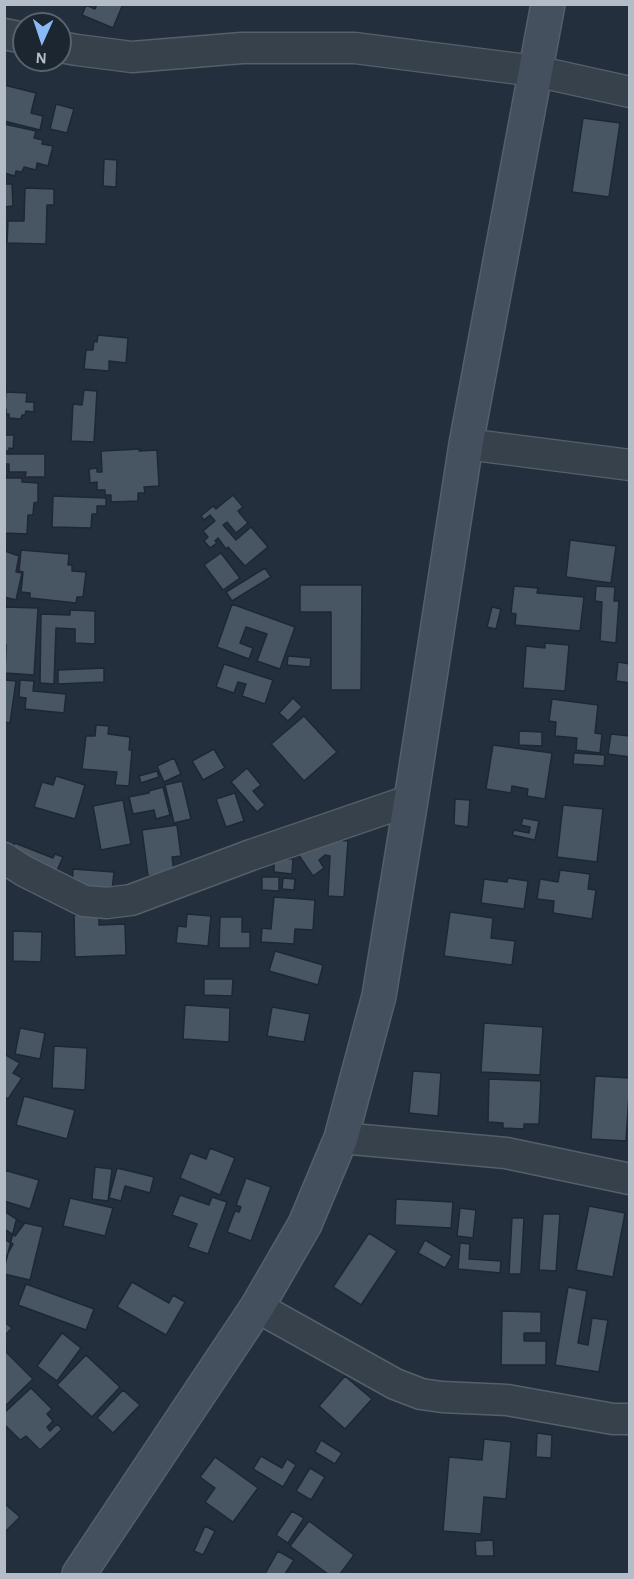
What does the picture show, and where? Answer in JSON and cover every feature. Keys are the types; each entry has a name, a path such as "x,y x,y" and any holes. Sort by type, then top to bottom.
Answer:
{"main road":[{"path":"88,1571 257,1306 305,1224 341,1138 379,996 466,444 548,4"}],"street":[{"path":"72,49 132,57 242,48 355,48 535,71 630,92"},
{"path":"466,444 630,465"},
{"path":"4,858 24,871 84,901 107,903 131,900 251,855 411,800"},
{"path":"341,1138 506,1153 630,1179"},
{"path":"257,1306 395,1384 421,1394 507,1400 614,1419 630,1419"}],"building":[{"path":"97,4 123,4 113,28 82,15 86,5 95,9"},
{"path":"4,85 36,93 31,113 43,116 40,130 4,121"},
{"path":"56,104 74,109 67,133 50,129"},
{"path":"583,118 620,123 609,197 572,192"},
{"path":"4,124 36,131 34,138 43,140 42,144 53,146 48,166 37,163 36,170 24,167 22,172 16,171 15,176 4,173"},
{"path":"104,159 117,160 116,187 103,186"},
{"path":"4,184 12,184 13,206 4,207"},
{"path":"25,188 54,189 54,205 47,205 46,244 7,243 8,221 24,221"},
{"path":"98,335 128,338 126,363 109,361 109,371 84,369 86,350 93,350 94,341 97,342"},
{"path":"84,390 97,391 94,442 71,441 73,404 82,405"},
{"path":"6,392 27,393 26,402 34,402 34,412 26,411 21,419 9,418 9,414 6,414 6,409 4,409"},
{"path":"4,435 14,435 13,449 9,448 9,451 4,451"},
{"path":"140,449 139,451 157,450 159,486 144,487 145,493 138,493 138,501 111,502 111,495 105,495 105,490 97,490 97,482 90,483 89,469 97,468 97,472 102,472 101,451"},
{"path":"5,454 45,454 45,477 25,477 26,472 9,472 9,464 5,464"},
{"path":"4,475 7,475 6,478 22,478 22,482 38,483 38,502 34,503 33,515 28,515 27,534 4,533"},
{"path":"233,495 243,507 238,511 248,523 236,533 227,522 223,525 236,540 251,527 268,547 245,566 228,547 226,549 218,538 215,541 217,543 210,548 204,541 208,537 203,531 215,521 210,515 204,520 201,516 213,506 216,509"},
{"path":"53,496 106,498 106,506 97,506 97,514 92,514 91,528 52,527"},
{"path":"570,540 616,546 611,583 566,577"},
{"path":"21,550 69,554 68,565 72,565 72,571 86,572 83,597 77,597 76,603 30,598 30,593 21,592 23,572 19,571"},
{"path":"5,551 19,556 16,572 22,573 16,600 4,597"},
{"path":"221,553 240,578 223,590 204,565"},
{"path":"265,568 271,577 232,601 226,592"},
{"path":"300,585 362,585 361,690 331,690 331,612 300,612"},
{"path":"514,586 538,588 537,593 584,597 580,631 515,625 516,614 511,613"},
{"path":"596,586 615,587 614,601 619,601 616,643 600,641 602,602 595,601"},
{"path":"232,604 295,627 280,669 257,661 267,634 246,627 240,643 253,648 249,659 217,647"},
{"path":"4,607 38,608 34,675 5,673"},
{"path":"492,607 501,609 496,629 487,627"},
{"path":"70,610 95,611 95,644 75,643 75,629 56,628 54,684 40,683 41,614 70,615"},
{"path":"545,643 569,645 565,691 523,688 526,646 545,648"},
{"path":"288,656 311,658 310,667 287,665"},
{"path":"618,662 630,664 630,683 616,681"},
{"path":"224,664 273,680 265,704 242,696 246,684 238,682 234,693 216,687"},
{"path":"104,668 104,682 58,684 58,670"},
{"path":"4,680 16,681 10,723 4,722"},
{"path":"20,680 34,681 33,691 66,694 64,713 25,709 26,698 19,697"},
{"path":"293,698 302,707 288,721 279,713"},
{"path":"552,699 598,705 595,733 602,734 600,753 576,750 577,738 555,736 556,722 549,721"},
{"path":"304,716 337,752 304,781 271,744"},
{"path":"96,725 109,726 108,734 130,737 129,750 132,750 129,786 115,785 117,772 82,769 86,736 95,736"},
{"path":"519,731 542,732 542,746 519,745"},
{"path":"611,734 630,736 630,757 608,754"},
{"path":"493,745 552,753 545,799 527,796 528,789 512,786 511,793 486,789"},
{"path":"214,749 225,768 203,780 192,761"},
{"path":"574,753 605,755 604,766 573,764"},
{"path":"174,758 181,774 164,782 157,766"},
{"path":"247,768 261,785 253,791 265,805 257,812 231,782"},
{"path":"157,771 159,777 141,783 139,776"},
{"path":"56,776 85,785 75,819 34,807 42,782 53,785"},
{"path":"182,781 191,819 174,823 165,785"},
{"path":"163,787 170,815 156,819 154,810 133,814 129,797 149,793 149,791"},
{"path":"235,793 244,821 226,827 216,799"},
{"path":"455,799 470,800 468,827 454,825"},
{"path":"123,800 131,844 101,850 93,806"},
{"path":"563,805 603,809 597,862 557,857"},
{"path":"523,818 539,821 535,840 512,835 514,830 529,833 530,827 521,825"},
{"path":"177,825 181,856 172,857 174,872 148,876 142,830"},
{"path":"325,839 348,841 344,897 328,896 330,856 325,855 319,860 324,868 313,876 298,854"},
{"path":"15,843 53,858 55,854 63,857 55,875 9,856"},
{"path":"274,858 293,859 292,874 274,872"},
{"path":"73,869 114,872 112,891 72,889"},
{"path":"560,870 590,874 588,889 596,890 592,919 553,913 554,901 537,899 540,879 558,882"},
{"path":"262,877 279,877 279,891 262,890"},
{"path":"283,878 295,879 294,890 282,889"},
{"path":"508,878 528,881 524,909 481,903 484,879 507,882"},
{"path":"274,897 315,900 313,930 295,929 294,944 261,942 262,928 271,929"},
{"path":"450,912 493,918 491,938 515,941 512,965 444,956"},
{"path":"99,914 99,925 125,924 126,955 75,957 74,915"},
{"path":"187,914 211,916 208,946 176,943 178,926 186,927"},
{"path":"220,917 242,917 242,932 250,932 250,948 219,948"},
{"path":"13,931 42,932 41,962 13,961"},
{"path":"275,951 323,965 318,985 269,971"},
{"path":"204,979 233,979 232,996 204,995"},
{"path":"185,1005 230,1008 229,1042 183,1039"},
{"path":"272,1007 310,1014 304,1042 267,1036"},
{"path":"484,1023 543,1027 540,1075 481,1072"},
{"path":"20,1028 45,1033 40,1059 15,1054"},
{"path":"54,1046 87,1048 85,1090 52,1088"},
{"path":"4,1054 20,1063 13,1073 22,1078 8,1099 4,1096"},
{"path":"413,1071 441,1073 438,1116 409,1113"},
{"path":"595,1076 630,1078 626,1141 591,1139"},
{"path":"489,1079 541,1081 539,1124 524,1124 524,1129 503,1128 503,1123 488,1122"},
{"path":"24,1096 75,1110 67,1139 16,1125"},
{"path":"210,1148 235,1158 220,1195 180,1178 190,1153 206,1159"},
{"path":"95,1167 112,1169 108,1201 92,1199"},
{"path":"117,1168 154,1177 150,1193 125,1186 121,1201 109,1198"},
{"path":"4,1170 39,1180 30,1209 4,1201"},
{"path":"246,1178 271,1187 251,1241 227,1232 235,1211 239,1212 241,1207 236,1205"},
{"path":"180,1195 209,1205 212,1197 227,1202 208,1254 188,1247 197,1224 172,1215"},
{"path":"70,1198 113,1208 105,1236 63,1226"},
{"path":"396,1199 453,1202 451,1228 395,1225"},
{"path":"589,1206 625,1213 613,1277 576,1270"},
{"path":"460,1208 476,1210 473,1238 457,1236"},
{"path":"4,1211 24,1224 15,1236 4,1229"},
{"path":"543,1214 560,1214 556,1271 539,1270"},
{"path":"512,1218 524,1218 521,1274 509,1274"},
{"path":"16,1221 43,1227 30,1280 4,1274"},
{"path":"369,1233 397,1251 361,1305 333,1287"},
{"path":"4,1239 13,1244 4,1261"},
{"path":"425,1240 452,1256 445,1268 418,1253"},
{"path":"460,1243 470,1244 469,1259 501,1261 500,1273 458,1269"},
{"path":"132,1282 169,1303 173,1295 185,1302 166,1335 117,1307"},
{"path":"26,1284 94,1309 86,1330 18,1305"},
{"path":"568,1287 587,1291 578,1343 588,1345 592,1318 608,1320 599,1372 555,1365"},
{"path":"502,1311 541,1312 541,1333 524,1333 524,1341 546,1341 546,1365 501,1365"},
{"path":"4,1322 12,1328 4,1336"},
{"path":"62,1333 81,1348 57,1381 37,1366"},
{"path":"4,1352 33,1379 4,1407"},
{"path":"86,1355 120,1387 92,1417 57,1385"},
{"path":"345,1376 372,1399 345,1429 319,1406"},
{"path":"31,1388 52,1409 47,1414 53,1421 47,1427 50,1431 57,1424 62,1429 40,1450 26,1436 20,1440 4,1424 4,1413"},
{"path":"123,1390 140,1405 113,1433 97,1418"},
{"path":"537,1433 552,1435 551,1458 536,1457"},
{"path":"484,1439 511,1442 506,1499 484,1497 481,1534 443,1531 449,1457 482,1460"},
{"path":"321,1440 342,1453 335,1464 315,1452"},
{"path":"261,1456 282,1468 287,1459 296,1465 283,1487 253,1469"},
{"path":"215,1457 258,1488 233,1522 205,1502 215,1488 200,1477"},
{"path":"310,1468 325,1477 311,1500 296,1491"},
{"path":"4,1503 20,1517 4,1533"},
{"path":"292,1511 304,1518 288,1543 276,1535"},
{"path":"309,1521 354,1555 340,1574 328,1574 290,1546"},
{"path":"205,1526 215,1531 203,1555 194,1551"},
{"path":"493,1540 494,1556 476,1556 475,1541"},
{"path":"278,1551 294,1560 285,1574 265,1574"}]}
